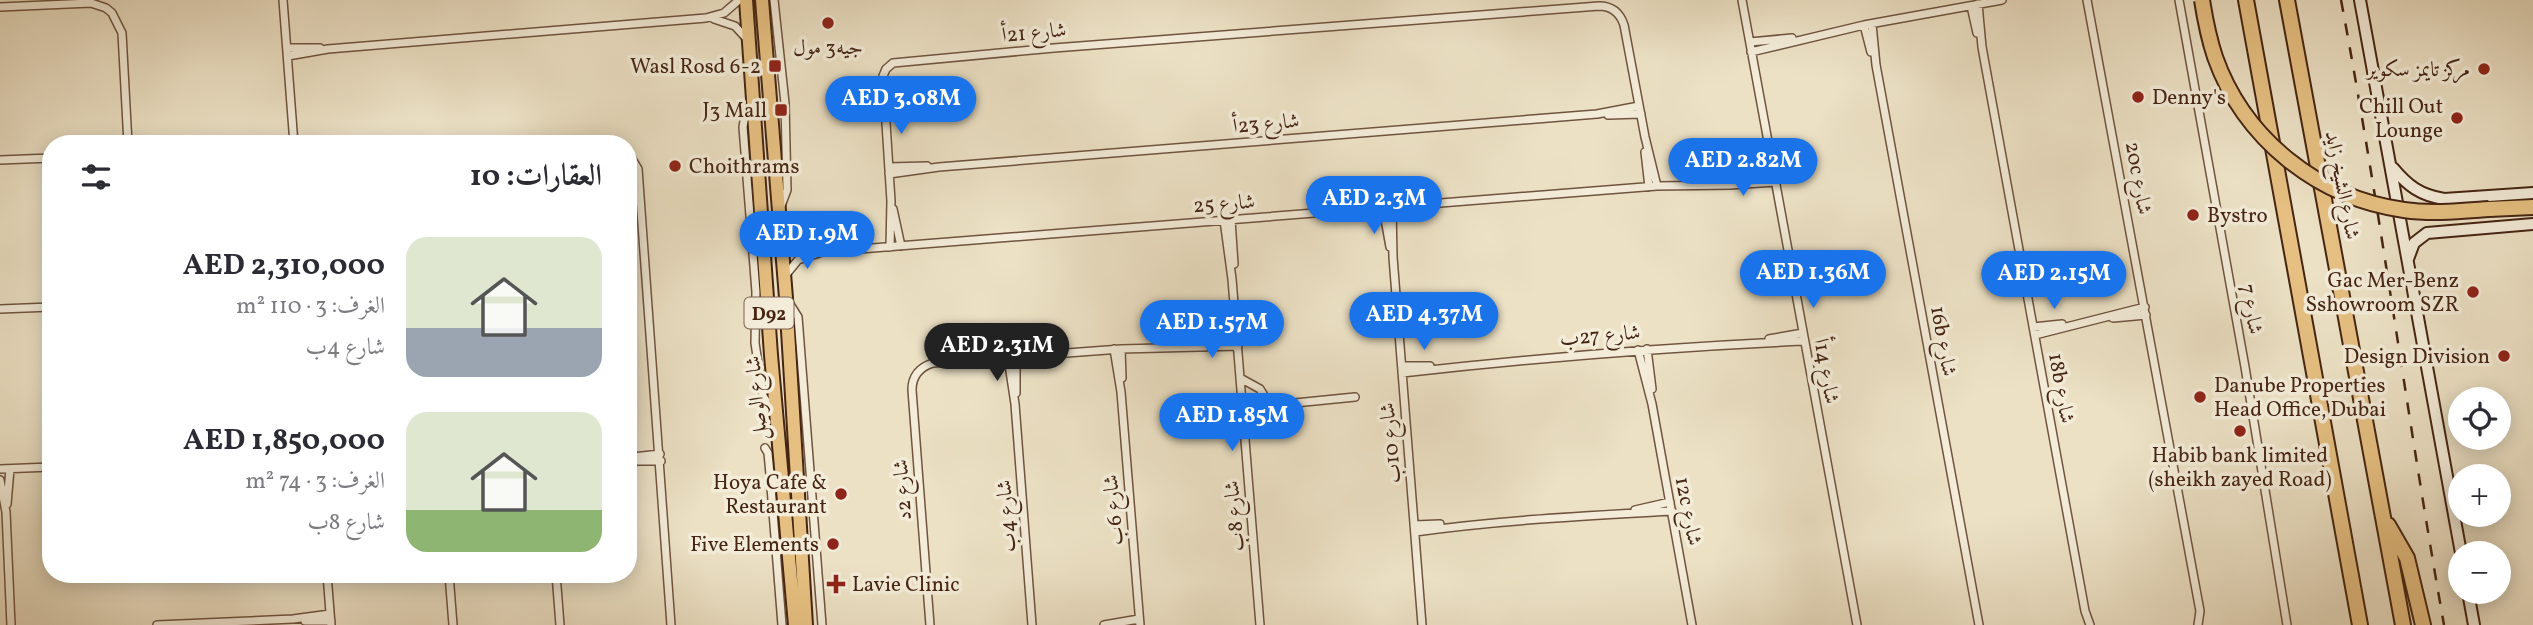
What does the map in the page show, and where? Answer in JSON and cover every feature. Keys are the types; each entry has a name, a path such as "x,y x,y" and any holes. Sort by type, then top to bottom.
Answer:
{"highway":[{"path":"2202,0 2215,56 2233,95 2257,131 2295,166 2339,192 2389,207 2431,212 2533,207"},
{"path":"2235,0 2252,34"},
{"path":"2246,0 2360,625"},
{"name":"شارع الشيخ زايد","path":"2287,0 2403,625"},
{"path":"2385,520 2395,533 2407,558 2423,625"}],"main road":[{"name":"شارع الوصل","path":"746,0 771,355 795,625"},
{"name":"شارع الوصل","path":"762,0 786,298 806,625"}],"street":[{"path":"283,0 293,135"},
{"path":"287,52 706,18 724,13 739,0"},
{"path":"774,0 783,69 787,190 779,210"},
{"name":"شارع 14أ","path":"1742,0 1857,625"},
{"path":"1751,52 1868,24 2003,0"},
{"name":"20c شارع","path":"2087,0 2200,611 2198,625"},
{"name":"شارع 7","path":"2179,0 2245,367 2287,625"},
{"path":"2360,0 2459,541"},
{"path":"0,7 91,3 112,13 122,33 128,135"},
{"name":"18b شارع","path":"1974,5 2088,625"},
{"name":"شارع 21أ","path":"889,171 883,76 889,65 898,61 1599,6 1609,7 1617,12 1624,25 1640,110"},
{"path":"706,18 730,23 749,41"},
{"name":"16b شارع","path":"1868,24 1978,624"},
{"path":"1750,42 1804,38"},
{"path":"1640,110 1653,187"},
{"name":"شارع 23أ","path":"889,171 1640,110"},
{"path":"0,160 42,158"},
{"path":"2391,166 2415,190 2444,199 2533,193"},
{"path":"637,167 671,625"},
{"path":"889,171 890,247"},
{"name":"شارع 25","path":"784,278 798,260 822,252 1653,187 1712,185 1774,178"},
{"path":"2437,232 2428,223 2428,212 2434,204 2444,199"},
{"path":"891,201 901,246"},
{"name":"شارع 10ب","path":"1388,208 1422,625"},
{"name":"شارع 8ب","path":"1227,220 1260,625"},
{"path":"2407,262 2411,247 2427,233 2533,224"},
{"name":"شارع 25","path":"780,232 799,247 822,252"},
{"path":"786,298 798,317 822,625"},
{"path":"0,309 42,307"},
{"path":"2034,331 2146,311"},
{"name":"شارع 27ب","path":"1402,370 1803,337"},
{"path":"1012,357 1237,341"},
{"name":"شارع 6ب","path":"1118,349 1140,622"},
{"name":"12c شارع","path":"1647,349 1652,404"},
{"name":"12c شارع","path":"1637,350 1652,404 1692,625"},
{"name":"شارع 2د","path":"930,625 913,380 918,371 933,363 1012,357"},
{"name":"شارع 4ب","path":"1012,357 1032,625"},
{"path":"1240,378 1260,389 1266,406 1262,423 1245,435"},
{"path":"1266,406 1355,397"},
{"path":"765,449 768,453 782,625"},
{"path":"637,459 660,457"},
{"path":"0,469 42,467"},
{"path":"10,468 6,512 11,625"},
{"path":"771,487 782,473"},
{"path":"0,480 6,512"},
{"path":"1624,512 1670,502"},
{"path":"1414,528 1624,512 1672,511"},
{"path":"157,625 331,620 328,583"},
{"path":"450,583 453,625"},
{"path":"557,583 560,625"},
{"path":"2471,604 2475,622"},
{"path":"1104,625 1140,622"}],"railway":[{"path":"2341,0 2444,625"}],"place":[{"name":"جيه3 مول","path":"828,23"},
{"name":"Wasl Rosd 6-2","path":"775,66"},
{"name":"مركز تايمز سكوير","path":"2484,69"},
{"name":"Denny's","path":"2138,97"},
{"name":"J3 Mall","path":"781,110"},
{"name":"Chill Out Lounge","path":"2457,118"},
{"name":"Choithrams","path":"675,166"},
{"name":"Bystro","path":"2193,215"},
{"name":"Gac Mer-Benz Sshowroom SZR","path":"2473,292"},
{"name":"Design Division","path":"2504,356"},
{"name":"Danube Properties Head Office, Dubai","path":"2200,397"},
{"name":"Habib bank limited (sheikh zayed Road)","path":"2240,431"},
{"name":"Hoya Cafe & Restaurant","path":"841,494"},
{"name":"Five Elements","path":"833,544"},
{"name":"Lavie Clinic","path":"836,584"}]}
